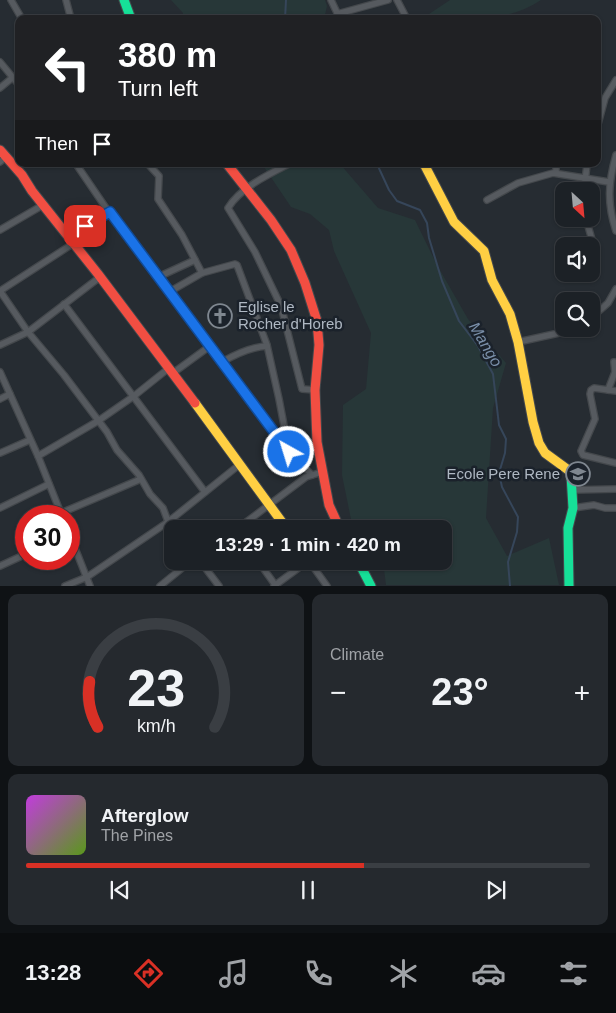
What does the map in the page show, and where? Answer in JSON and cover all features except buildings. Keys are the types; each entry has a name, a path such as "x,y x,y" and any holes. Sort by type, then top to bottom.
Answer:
{"street":[{"path":"10,0 19,15"},
{"path":"66,0 70,15"},
{"path":"124,0 130,15"},
{"path":"330,0 338,15"},
{"path":"342,15 388,0"},
{"path":"399,0 406,15"},
{"path":"0,62 15,81"},
{"path":"0,88 12,78"},
{"path":"601,112 604,100 616,80"},
{"path":"616,155 609,182 610,211 616,232"},
{"path":"2,156 44,205 100,277 171,370 239,466 281,520"},
{"path":"78,167 289,452 312,475"},
{"path":"151,167 159,176 157,196 182,235 202,273"},
{"path":"230,167 286,242 305,283 318,325 319,345 315,390 317,442 330,509 336,520"},
{"path":"283,167 265,176 247,189 228,208 255,252 281,306 302,389 315,390"},
{"path":"426,167 454,222 484,251 492,280 510,314 518,342 533,422 539,443 545,452 571,472 574,490 573,508 568,528 569,586"},
{"path":"556,167 556,173"},
{"path":"584,182 586,167"},
{"path":"487,200 518,183 556,173 609,182"},
{"path":"0,230 44,205"},
{"path":"110,212 88,224 72,241 0,291 28,332 64,375 107,432 117,450 163,508 167,520"},
{"path":"158,277 195,260"},
{"path":"169,292 202,273 237,265 267,346 289,452"},
{"path":"0,345 28,332 100,277"},
{"path":"600,310 608,303 616,289"},
{"path":"64,304 205,492"},
{"path":"518,342 555,334"},
{"path":"38,456 98,422 171,370 210,346"},
{"path":"222,362 240,352 247,352 255,347 267,346"},
{"path":"608,390 615,372 614,362"},
{"path":"0,372 38,456 57,505"},
{"path":"616,391 594,388 591,390 590,394 595,419 581,452 583,455 616,463"},
{"path":"0,399 10,394"},
{"path":"0,453 30,440"},
{"path":"170,520 239,466"},
{"path":"249,520 306,477 322,472"},
{"path":"80,506 141,479"},
{"path":"0,508 49,484"},
{"path":"574,490 616,488"},
{"path":"573,508 594,505 616,508"},
{"path":"65,586 87,577 164,525"},
{"path":"0,566 15,559"},
{"path":"80,560 90,586"},
{"path":"160,586 180,570"},
{"path":"207,570 219,586"},
{"path":"264,570 275,585 296,570"},
{"path":"315,570 327,586"},
{"path":"362,570 370,586"}],"shaded area":[{"path":"171,0 325,0 327,6 325,15 183,15"},
{"path":"450,0 541,0 526,8 504,15 428,15"},
{"path":"264,167 343,167 378,208 415,220 437,265 468,319 506,363 493,408 486,518 507,556 549,538 559,585 386,585 384,570 452,570 452,520 351,520 342,475 343,405 366,389 371,333 334,251 329,230 310,214 291,207"}],"waterway":[{"name":"Mango","path":"285,15 286,0"},
{"name":"Mango","path":"378,167 389,190 397,201 420,210 427,223 429,238 442,281 459,321 478,346 493,374 499,425 506,439 505,453 499,473 502,487 518,517 517,532 508,562 510,586"}],"traffic: fast":[{"path":"124,0 130,15"},
{"path":"569,586 568,528 573,508 571,475"},
{"path":"363,570 371,586"}],"traffic: slow":[{"path":"426,167 454,222 484,251 492,280 510,314 518,342 533,422 539,443 545,453 571,472 571,475"},
{"path":"195,403 280,520"}],"traffic: jam":[{"path":"0,150 22,175 32,191 98,274 195,403"},
{"path":"229,167 271,220 291,250 305,283 317,321 319,345 315,390 317,442 329,505 336,520"}],"place":[{"name":"Eglise le Rocher d'Horeb","path":"220,316"},
{"name":"Ecole Pere Rene","path":"578,474"}],"route":[{"path":"85,226 110,212 289,452"}]}
